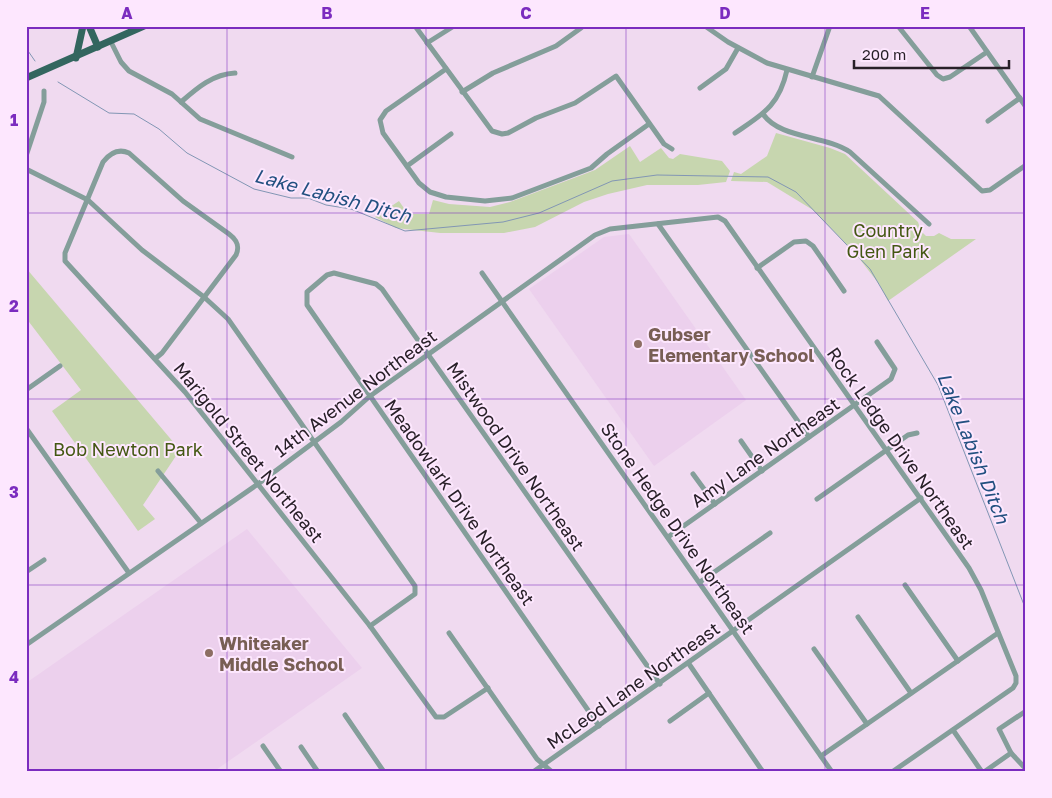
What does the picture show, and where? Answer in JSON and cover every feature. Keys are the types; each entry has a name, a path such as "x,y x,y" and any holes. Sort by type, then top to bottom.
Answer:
{"main road":[{"path":"76,58 83,26"},
{"path":"89,26 98,48"},
{"path":"26,78 76,58 144,26"}],"street":[{"path":"415,26 488,128 502,134 580,100 616,76 664,144 672,150"},
{"path":"427,43 454,26"},
{"path":"704,26 738,48 787,70 879,96 982,191 990,190 1026,165"},
{"path":"812,77 830,26"},
{"path":"898,26 943,79 950,77 987,52"},
{"path":"969,26 1026,106"},
{"path":"462,92 493,73 556,46 581,28"},
{"path":"111,42 121,62 129,71 160,87 181,102 194,116 208,124 292,157"},
{"path":"700,88 726,69 738,48"},
{"path":"446,69 386,111 380,120 383,133 419,183 430,192 460,199 499,201 592,168 607,154 650,124"},
{"path":"735,133 763,114 778,98 787,70"},
{"path":"181,102 222,73 235,73"},
{"path":"26,156 44,102 44,91"},
{"path":"988,121 1020,98"},
{"path":"763,114 776,128 836,144 850,152 929,224"},
{"path":"407,166 451,134"},
{"path":"88,200 103,162 112,153 124,151 130,154 183,201 233,237 238,244 236,255 162,353 156,358"},
{"path":"26,169 88,200 142,250 204,297 228,319 417,590 370,626"},
{"name":"Marigold Street Northeast","path":"88,200 65,253 65,261 181,386 370,626 439,718 444,717 488,688"},
{"name":"14th Avenue Northeast","path":"26,645 258,484 352,413 370,396 600,232 720,217"},
{"name":"Rock Ledge Drive Northeast","path":"720,217 887,450 975,577 1016,676 1016,683 953,730"},
{"path":"658,224 809,437"},
{"path":"757,268 794,242 806,241 813,246 844,291"},
{"name":"Stone Hedge Drive Northeast","path":"482,273 832,772"},
{"name":"Mistwood Drive Northeast","path":"331,274 380,286 660,684"},
{"name":"Meadowlark Drive Northeast","path":"331,274 309,289 305,300 599,726"},
{"name":"Amy Lane Northeast","path":"668,537 854,405 894,374 894,366 877,342"},
{"path":"26,390 60,366"},
{"path":"26,428 129,573"},
{"path":"817,500 908,435 917,433"},
{"path":"741,440 762,471"},
{"path":"158,472 202,523"},
{"path":"694,474 715,504"},
{"name":"McLeod Lane Northeast","path":"533,772 689,664 920,498"},
{"path":"700,582 770,533"},
{"path":"26,572 44,560"},
{"path":"905,585 958,661"},
{"path":"858,617 911,693"},
{"path":"449,632 537,759 552,772"},
{"path":"821,756 998,633"},
{"path":"814,649 866,724"},
{"path":"689,664 764,772"},
{"path":"670,721 709,693"},
{"path":"1026,711 999,729 1011,753 1026,769"},
{"path":"345,715 384,772"},
{"path":"892,772 953,730 983,772 1011,753"},
{"path":"262,746 281,772"},
{"path":"301,747 318,772"}],"shaded area":[{"name":"Gubser Elementary School","path":"629,234 746,400 654,466 529,289 604,237"},
{"name":"Whiteaker Middle School","path":"247,529 362,668 213,772 26,772 26,683"}],"green space":[{"name":"Country Glen Park","path":"776,133 845,154 918,222 921,231 926,236 934,236 939,233 951,239 976,239 888,301 879,284 855,253 813,210 767,182 731,181 734,172 741,174 767,156"},
{"path":"630,146 640,162 661,148 669,158 673,159 680,154 722,161 730,171 726,182 698,185 647,185 608,194 584,202 535,227 504,233 440,233 396,228 375,217 399,201 408,214 429,214 433,200 449,204 490,207 510,202 595,170"},
{"name":"Bob Newton Park","path":"26,268 180,450 143,505 155,519 138,531 52,411 81,390 26,318"}],"waterway":[{"name":"Lake Labish Ditch","path":"26,48 35,61"},
{"name":"Lake Labish Ditch","path":"58,82 109,113 134,114 159,129 187,153 254,189 291,198 308,198 326,205 351,209 405,231 503,222 539,213 612,181 657,175 768,177 796,192 870,269 938,385 1026,610"}],"place":[{"name":"Gubser Elementary School","path":"638,344"},
{"name":"Whiteaker Middle School","path":"209,653"}]}
